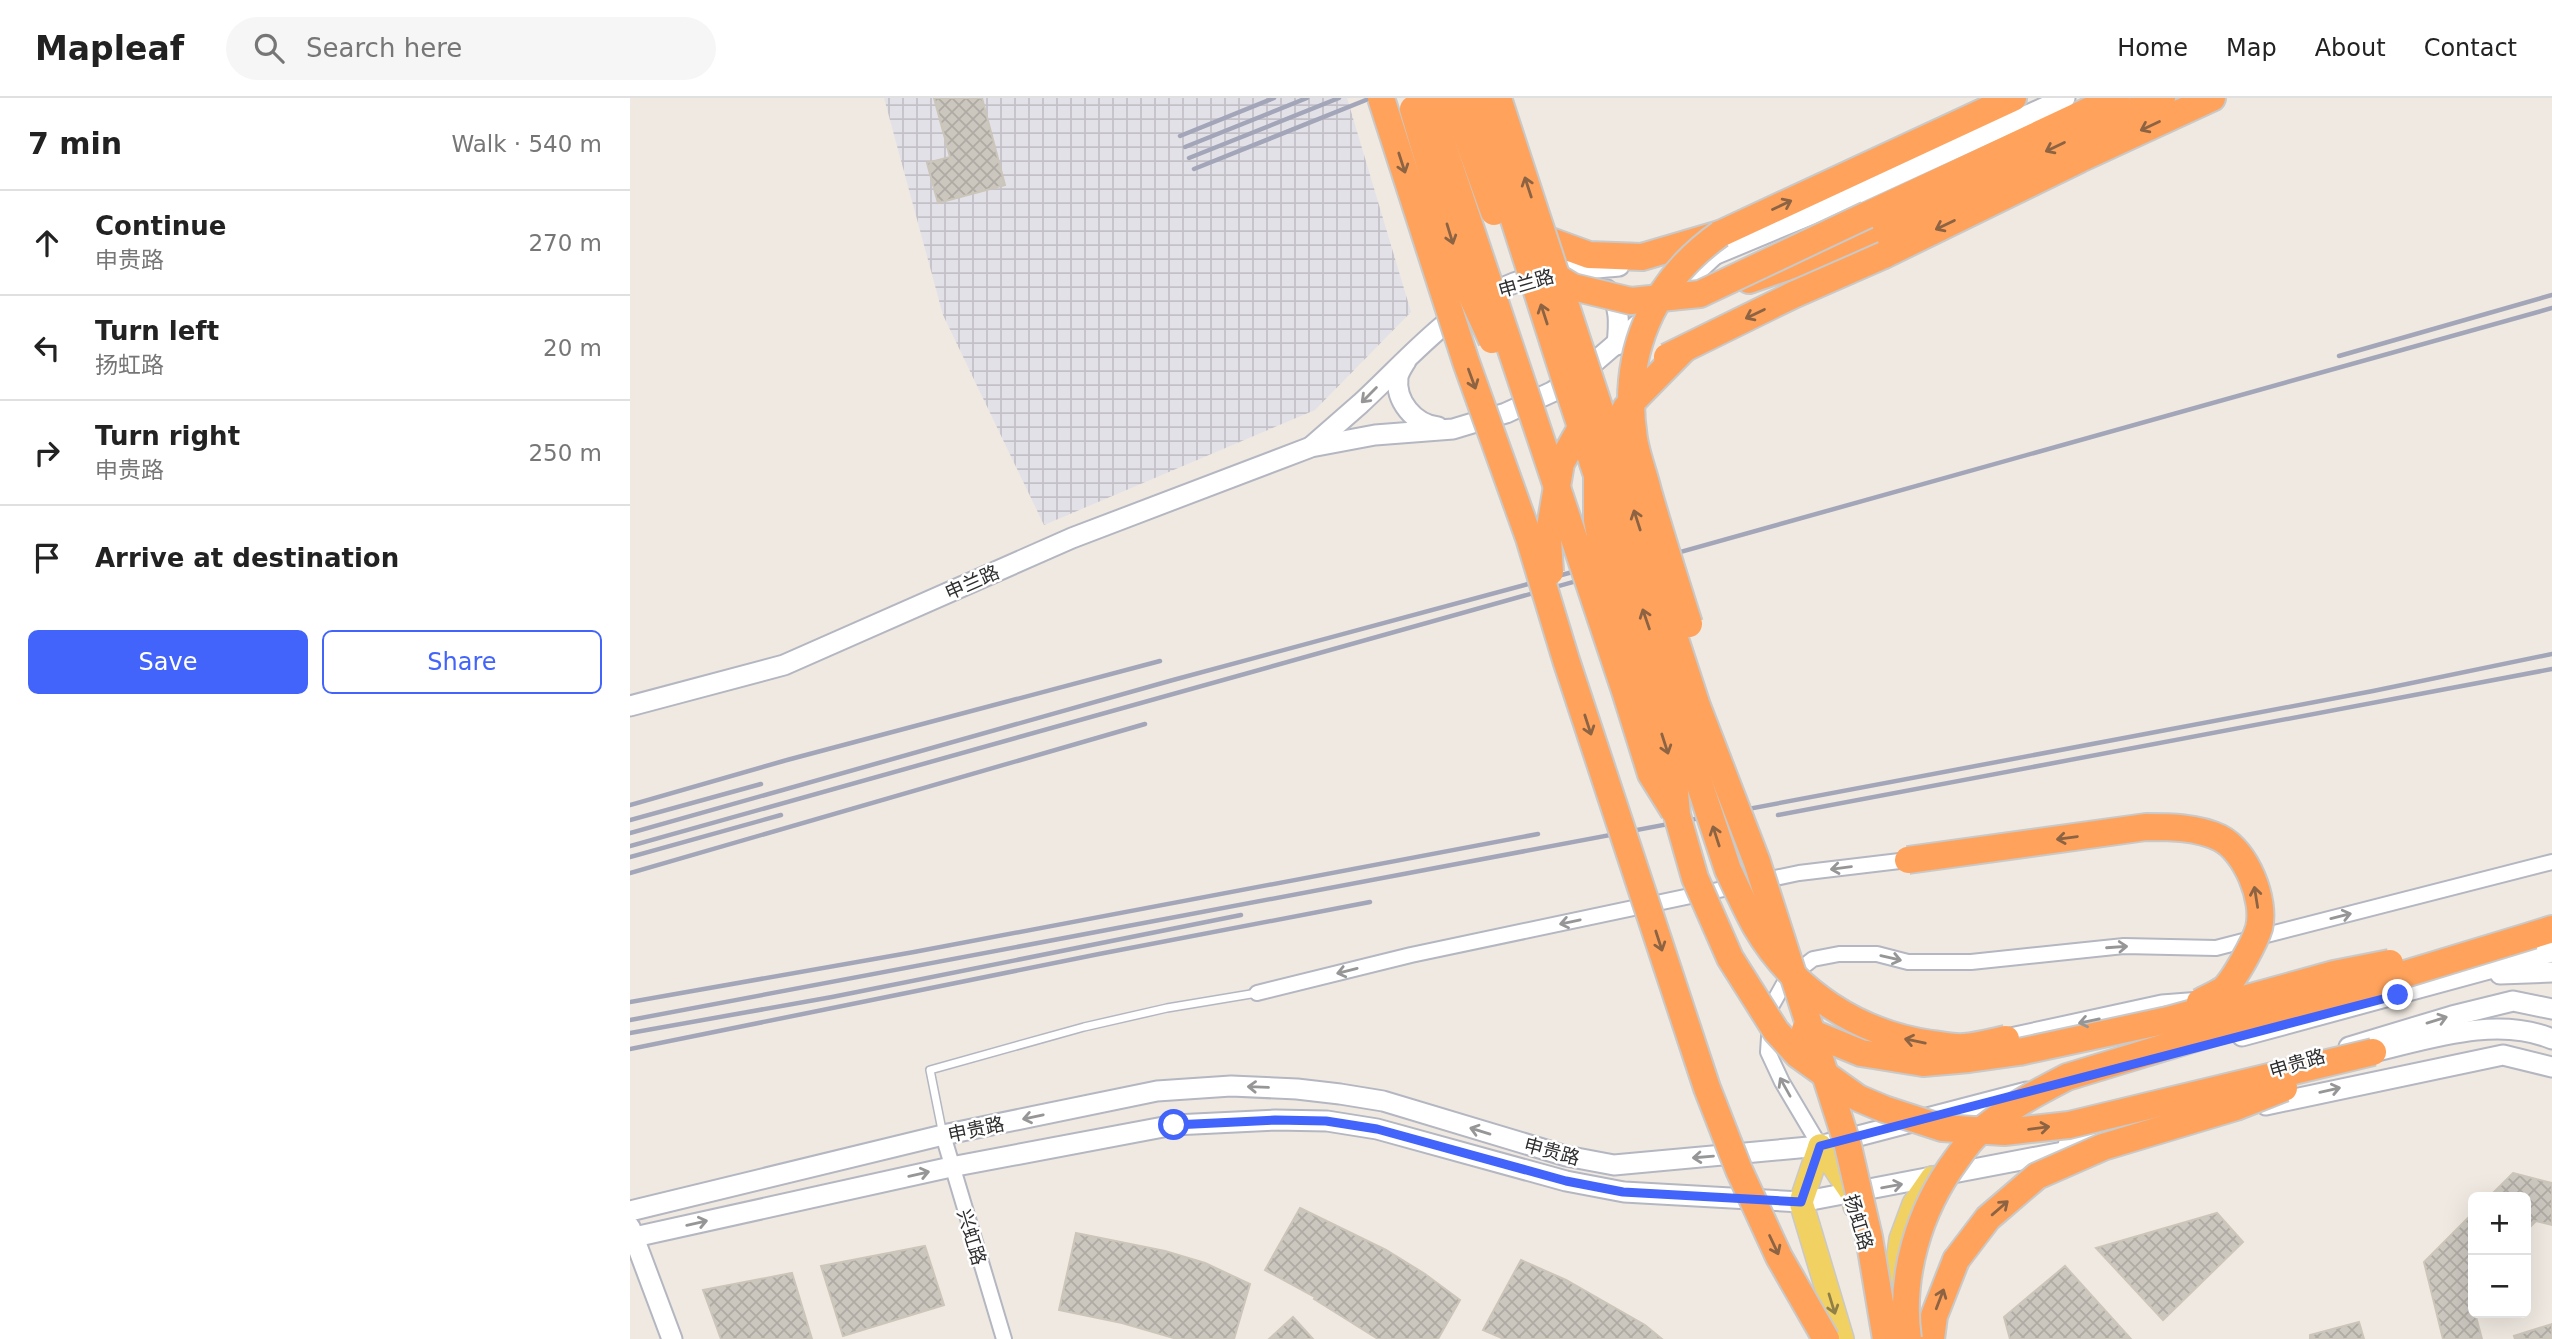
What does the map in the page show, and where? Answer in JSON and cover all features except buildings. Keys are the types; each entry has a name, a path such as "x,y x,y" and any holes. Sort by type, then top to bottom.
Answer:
{"highway":[{"path":"1381,98 1462,349 1529,538 1566,660 1716,1111 1739,1170 1779,1257 1826,1339"},
{"path":"1475,98 1728,870 1757,928 1783,964 1815,996 1846,1017 1887,1034 1962,1048 2006,1039"},
{"path":"1498,98 1697,706 1756,862 1848,1146 1894,1336"},
{"path":"1756,862 1713,700 1634,440 1631,390 1639,339 1673,275 1695,252 1717,244 2013,98"},
{"path":"1700,294 2116,98"},
{"path":"1430,100 1492,209 1526,257 1573,287 1631,301 1700,294 1783,270 1877,236 2069,140 2162,98"},
{"path":"1566,660 1552,600 1548,538 1561,463 1593,406 1628,376 1793,295 1884,256 2080,159 2212,98"},
{"path":"1430,100 1468,173 1498,205 1537,236 1589,255 1642,257 1717,244"},
{"path":"1430,100 1651,774 1677,815"},
{"path":"1793,295 1877,236"},
{"path":"1684,349 1626,408 1608,440 1597,479 1597,520 1606,567 1630,632 1673,769 1677,815 1695,878 1713,922 1751,993 1776,1031 1798,1055 1857,1098 1942,1128 2004,1132 2069,1125 2373,1052"},
{"path":"1908,860 2146,827 2183,827 2222,839 2244,859 2257,892 2259,927 2242,962 2225,988 2168,1020"},
{"path":"1894,1336 1919,1227 1941,1180 1973,1137 2018,1102 2067,1077 2545,939"},
{"path":"1751,993 1782,1018 1820,1037 1861,1053 1923,1063 2019,1052 2168,1020 2334,974 2545,939"},
{"path":"1931,1339 1934,1316 1956,1260 1989,1218 2037,1176 2103,1147 2236,1107 2373,1052"}],"main road":[{"name":"申兰路","path":"1311,447 1360,404 1424,341 1478,299 1516,282 1717,244 1810,215 2064,98"},
{"name":"申兰路","path":"630,706 784,665 1072,538 1311,447 1375,435 1453,429 1506,413 1552,391 1617,345 1717,244"},
{"path":"1570,271 1594,278 1615,298 1619,322 1617,345"},
{"path":"1408,357 1398,376 1399,397 1413,417 1429,426 1453,429"},
{"name":"申贵路","path":"630,1211 943,1135 1157,1091 1231,1086 1297,1089 1383,1101 1566,1156 1614,1165 1820,1146 2346,1009 2470,974 2545,939"},
{"name":"申贵路","path":"2470,974 2552,972"},
{"path":"2273,1004 2403,973 2470,974"},
{"path":"2006,1039 2162,1005 2228,999 2346,1009"},
{"name":"申贵路","path":"2048,1153 2254,1076 2452,1016 2513,1002 2552,1009"},
{"path":"2373,1052 2437,1037 2488,1029 2533,1031 2552,1039"},
{"name":"申贵路","path":"631,1234 951,1167 1174,1125 1275,1120 1326,1121 1377,1129 1566,1181 1623,1192 1801,1202 2085,1148 2332,1090 2503,1055 2552,1067"},
{"path":"1820,1146 1801,1202 1842,1339"},
{"name":"扬虹路","path":"1820,1146 1852,1193 1894,1336"},
{"path":"1894,1336 1900,1240 1914,1204 1932,1178"},
{"path":"631,1234 672,1339"}],"street":[{"path":"1257,993 1411,955 1799,873 1908,860"},
{"path":"1820,1146 1782,1082 1768,1052 1771,1007 1786,980 1813,959 1839,954 1877,954 1908,962 1971,962 2124,946 2216,948 2552,862"},
{"name":"兴虹路","path":"943,1135 1004,1339"}],"lane":[{"path":"943,1135 930,1070 1084,1027 1167,1008 1257,993"}],"shaded area":[{"path":"884,98 1347,98 1411,312 1315,410 1044,525 943,315"}],"railway":[{"path":"1180,136 1274,98"},
{"path":"1185,147 1307,98"},
{"path":"1189,158 1339,98"},
{"path":"1194,169 1371,98"},
{"path":"2339,356 2552,295"},
{"path":"630,846 2552,308"},
{"path":"630,833 1173,680 1669,546"},
{"path":"630,1020 2373,691 2552,654"},
{"path":"630,805 787,760 1160,661"},
{"path":"1778,815 2552,669"},
{"path":"630,873 1145,724"},
{"path":"630,820 761,784"},
{"path":"630,857 781,815"},
{"path":"630,1002 914,952 1538,834"},
{"path":"630,1049 1370,902"},
{"path":"630,1033 832,997 1241,915"}],"route":[{"path":"1174,1125 1275,1120 1326,1121 1377,1129 1566,1181 1623,1192 1801,1202 1820,1146 2398,995"}]}
